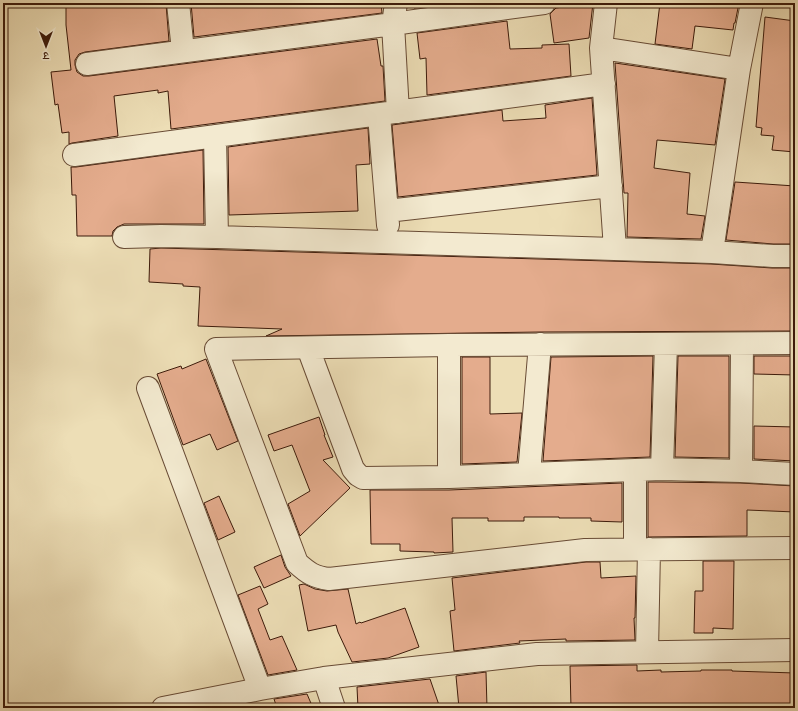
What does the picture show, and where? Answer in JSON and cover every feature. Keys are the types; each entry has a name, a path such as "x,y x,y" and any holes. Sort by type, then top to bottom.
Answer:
{"street":[{"path":"178,3 183,51"},
{"path":"389,242 387,211 388,113 393,24 396,3"},
{"path":"87,64 544,3"},
{"path":"606,3 602,48 615,249"},
{"path":"712,252 739,69 752,3"},
{"path":"602,48 739,69"},
{"path":"74,155 604,84"},
{"path":"215,136 217,237"},
{"path":"387,211 611,186"},
{"path":"124,237 217,237 712,252 795,256"},
{"path":"795,344 540,344 216,349 297,563 305,570 318,577 329,578 585,550 795,548"},
{"path":"530,474 540,344"},
{"path":"662,469 666,344"},
{"path":"741,471 742,344"},
{"path":"449,345 449,477"},
{"path":"308,348 353,469 358,476 363,478 449,477 662,469 795,474"},
{"path":"148,388 254,696"},
{"path":"636,470 642,549 647,652"},
{"path":"169,707 254,696 324,678 537,654 795,650"},
{"path":"324,678 334,708"}],"building":[{"path":"66,3 141,3 141,6 166,4 169,41 79,54 75,60 75,65 77,72 83,76 377,39 381,66 383,66 385,101 171,129 168,91 158,93 158,90 114,96 118,136 69,144 69,132 62,133 58,104 55,105 51,72 71,70 66,25"},
{"path":"191,3 381,3 382,13 194,37"},
{"path":"414,3 433,3 434,6 414,8"},
{"path":"593,3 589,38 554,43 550,14 556,8"},
{"path":"660,3 739,3 733,30 695,26 692,49 655,44"},
{"path":"765,17 795,21 795,75 793,96 795,96 795,152 772,150 774,136 761,135 762,128 756,127"},
{"path":"507,21 510,49 542,48 542,45 569,44 571,76 427,95 426,58 420,59 417,33"},
{"path":"615,63 725,79 715,145 657,140 654,168 690,173 687,214 705,216 701,239 627,237 628,193 624,193"},
{"path":"592,98 597,175 398,197 392,125 502,110 503,121 546,118 545,105"},
{"path":"368,128 370,164 356,165 358,211 229,215 228,147"},
{"path":"203,150 204,224 124,224 117,227 113,231 112,236 77,236 76,195 72,195 71,167"},
{"path":"735,182 795,186 795,244 773,244 726,240"},
{"path":"161,248 711,264 795,268 795,331 541,332 266,336 282,329 198,326 200,287 183,286 183,284 149,282 150,249"},
{"path":"653,356 650,457 543,461 551,357"},
{"path":"678,356 729,356 729,458 675,457"},
{"path":"754,356 795,356 795,375 754,374"},
{"path":"462,357 490,357 490,414 522,413 517,462 462,464"},
{"path":"206,359 238,441 217,450 210,434 183,445 157,374 181,366 182,369"},
{"path":"319,417 324,435 333,457 323,460 350,488 300,536 288,504 310,491 292,445 274,451 268,435"},
{"path":"754,426 795,427 795,461 754,459"},
{"path":"648,482 740,483 795,486 795,512 747,510 747,536 648,537"},
{"path":"622,483 622,522 591,521 591,518 559,517 524,517 524,521 488,521 488,518 452,518 453,552 434,553 400,551 400,544 371,544 370,490 449,490"},
{"path":"219,496 235,532 218,540 204,503"},
{"path":"281,555 285,567 291,576 264,588 254,567"},
{"path":"703,561 734,561 733,629 713,628 713,633 694,633 695,591 703,591"},
{"path":"586,562 600,562 601,578 636,576 634,618 635,640 566,641 566,639 519,641 520,643 454,651 450,611 455,610 452,578"},
{"path":"304,584 315,589 327,591 348,589 356,624 405,608 419,647 388,658 352,662 336,625 308,631 299,585"},
{"path":"260,586 268,604 258,609 270,640 282,636 297,670 268,675 238,595"},
{"path":"637,665 637,671 661,670 661,672 732,670 795,673 795,708 571,708 570,666"},
{"path":"486,672 487,708 459,708 456,676"},
{"path":"430,679 440,708 358,708 357,687"},
{"path":"307,694 313,708 277,708 274,699"}]}
